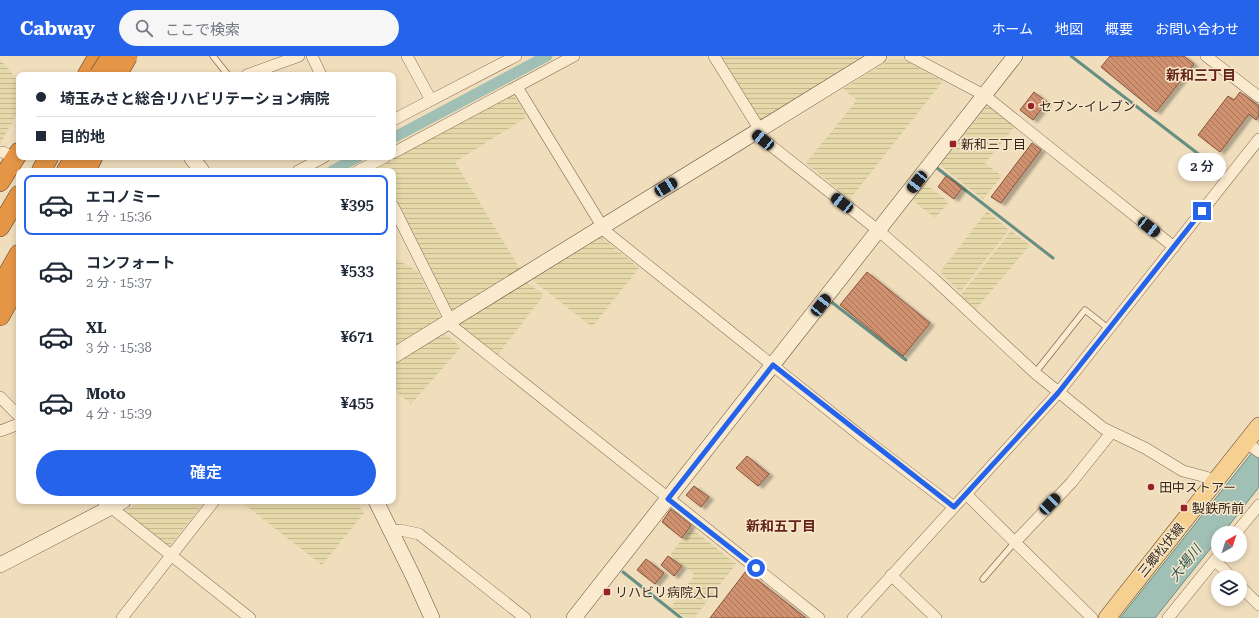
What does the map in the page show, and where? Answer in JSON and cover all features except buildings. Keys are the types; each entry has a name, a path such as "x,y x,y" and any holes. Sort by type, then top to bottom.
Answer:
{"highway":[{"path":"89,72 98,56"},
{"path":"101,72 110,56"},
{"path":"119,72 128,56"},
{"path":"126,72 136,56"},
{"path":"0,182 11,154"},
{"path":"0,227 16,199"},
{"path":"0,240 16,213"},
{"path":"0,316 16,252"},
{"path":"0,287 13,268"}],"main road":[{"name":"三郷松伏線","path":"1107,618 1214,483 1253,448 1259,426"}],"street":[{"path":"110,56 122,72"},
{"path":"255,72 299,56"},
{"path":"312,56 320,72"},
{"path":"407,56 431,100"},
{"path":"396,151 574,56"},
{"path":"714,56 758,132 879,231 933,278 1058,393 1111,433 1146,448 1183,471 1206,477 1214,483"},
{"path":"910,56 984,95 1174,247"},
{"path":"574,618 1015,56"},
{"path":"1206,56 1259,97"},
{"path":"396,354 601,226 758,132 874,57"},
{"path":"396,118 509,58"},
{"path":"517,87 601,226 773,365 954,507"},
{"path":"853,618 1058,393 1259,138"},
{"path":"193,160 199,168"},
{"path":"304,168 318,160"},
{"path":"373,168 382,160"},
{"path":"396,212 448,321 668,499 819,618"},
{"path":"0,397 16,413"},
{"path":"0,431 16,425"},
{"path":"1015,542 1071,483 1111,433"},
{"path":"966,494 1092,618"},
{"path":"0,565 110,504"},
{"path":"113,504 170,556 250,618"},
{"path":"122,618 212,504"},
{"path":"378,504 432,618"},
{"path":"1242,526 1259,505"},
{"path":"391,531 400,530 419,534 525,618"},
{"path":"1168,618 1214,562"},
{"path":"891,575 936,618"},
{"path":"1247,593 1259,605"}],"lane":[{"path":"213,56 226,72"},
{"path":"1035,373 1085,310 1109,329"},
{"path":"984,579 1015,542"}],"shaded area":[{"path":"720,56 864,56 865,57 760,120"},
{"path":"0,59 16,78 16,115 0,144"},
{"path":"891,59 902,59 943,81 850,199 806,163 857,100 843,89"},
{"path":"513,94 527,117 455,162 520,269 451,313 396,199 396,168 381,168 379,164 387,160 396,160 396,155"},
{"path":"988,105 1015,126 985,163 1002,176 983,199 940,165"},
{"path":"924,183 949,202 935,218 911,199"},
{"path":"987,211 1009,230 960,292 940,272"},
{"path":"1011,231 1030,245 976,309 961,295"},
{"path":"600,236 639,268 592,327 531,279"},
{"path":"396,259 418,272 441,318 396,348"},
{"path":"526,282 544,295 496,357 457,324"},
{"path":"443,333 461,347 411,404 396,392 396,363"},
{"path":"137,504 203,504 168,548 124,510"},
{"path":"358,504 364,513 322,565 245,505"},
{"path":"691,528 736,564 694,618 685,618 671,607 695,575 670,555"}],"water":[{"name":"大場川","path":"1259,444 1259,487 1228,526 1211,526 1211,548 1155,618 1120,618"}],"waterway":[{"path":"396,136 547,56"},
{"path":"1071,56 1214,166"},
{"path":"338,168 352,160"},
{"path":"937,168 1053,258"},
{"path":"829,300 906,360"},
{"path":"623,572 681,618"}],"place":[{"name":"セブン-イレブン","path":"1031,106"},
{"name":"新和三丁目","path":"953,144"},
{"name":"田中ストアー","path":"1151,487"},
{"name":"製鉄所前","path":"1184,508"},
{"name":"リハビリ病院入口","path":"607,592"}],"district":[{"name":"新和三丁目","path":"1201,75"},
{"name":"新和五丁目","path":"781,526"}],"route":[{"path":"756,568 668,499 773,365 862,437 954,507 1058,393 1202,211"}]}
